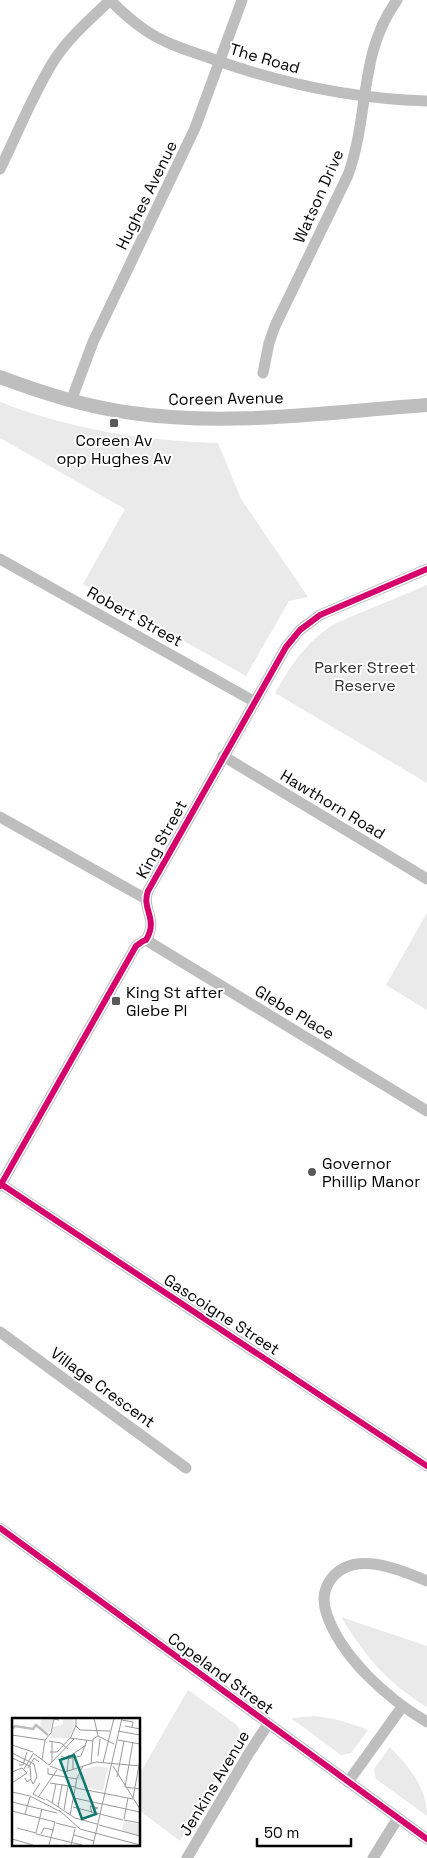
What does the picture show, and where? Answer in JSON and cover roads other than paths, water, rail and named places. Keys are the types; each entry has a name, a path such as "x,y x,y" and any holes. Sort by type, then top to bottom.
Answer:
{"street":[{"name":"The Road","path":"110,0 123,13 159,38 174,46 220,62 283,81 365,96 427,101"},
{"path":"0,169 4,151 55,58 73,36 110,0"},
{"name":"Hughes Avenue","path":"71,401 92,342 188,144 242,0"},
{"name":"Watson Drive","path":"263,373 268,343 274,326 348,174 357,147 372,48 383,21 397,0"},
{"name":"Coreen Avenue","path":"0,377 71,401 130,413 203,419 253,418 427,405"},
{"name":"Robert Street","path":"0,559 255,702"},
{"name":"King Street","path":"146,940 152,928 146,899 148,891 280,656 296,635 310,621 333,608 427,569"},
{"name":"Hawthorn Road","path":"223,756 427,879"},
{"path":"0,817 146,899"},
{"path":"1,1185 136,946 146,940"},
{"name":"Glebe Place","path":"146,940 427,1111"},
{"name":"Gascoigne Street","path":"1,1185 427,1466"},
{"name":"Village Crescent","path":"0,1332 186,1468"},
{"name":"Copeland Street","path":"0,1528 427,1839"},
{"path":"427,1581 390,1568 356,1564 345,1567 336,1573 329,1582 324,1595 326,1613 344,1646 366,1674 402,1707 427,1722"},
{"path":"348,1782 402,1707"},
{"name":"Jenkins Avenue","path":"187,1858 268,1724"},
{"path":"373,1858 398,1818"}],"place":[{"name":"Coreen Av opp Hughes Av","path":"114,423"},
{"name":"King St after Glebe Pl","path":"116,1001"},
{"name":"Governor Phillip Manor","path":"312,1172"}],"park label":[{"name":"Parker Street Reserve","path":"365,676"}]}
